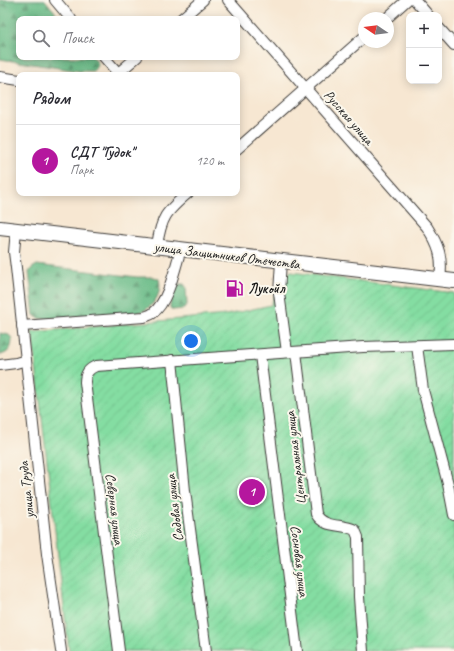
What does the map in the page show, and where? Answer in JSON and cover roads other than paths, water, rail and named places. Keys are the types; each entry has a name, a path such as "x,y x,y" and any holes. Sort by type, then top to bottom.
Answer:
{"main road":[{"name":"улица Защитников Отечества","path":"0,228 447,280"}],"street":[{"path":"55,0 68,16"},
{"path":"184,16 203,0"},
{"name":"Русская улица","path":"228,0 427,227 438,245 447,280"},
{"path":"393,12 408,0"},
{"path":"415,0 425,12"},
{"path":"442,31 454,45"},
{"path":"240,146 358,42"},
{"path":"106,60 115,72"},
{"path":"119,72 133,60"},
{"path":"0,77 16,80"},
{"path":"157,246 159,231 168,211 185,196"},
{"name":"улица Труда","path":"16,230 14,252 47,554 61,651"},
{"path":"22,326 144,317 152,314 160,306 166,293 181,249"},
{"name":"Центральная улица","path":"281,261 279,293 292,352 316,514 318,518 326,523 352,528 358,534 363,651"},
{"path":"172,360 454,344"},
{"path":"417,346 423,390 448,484 454,515"},
{"name":"Сосновая улица","path":"260,354 297,651"},
{"path":"0,365 26,360"},
{"name":"Северная улица","path":"119,651 85,376 91,367 96,366 172,360"},
{"name":"Садовая улица","path":"172,360 185,491 206,651"}],"place":[{"name":"Лукойл","path":"235,288"},
{"name":"СДТ \"Гудок\"","path":"252,492"}]}
